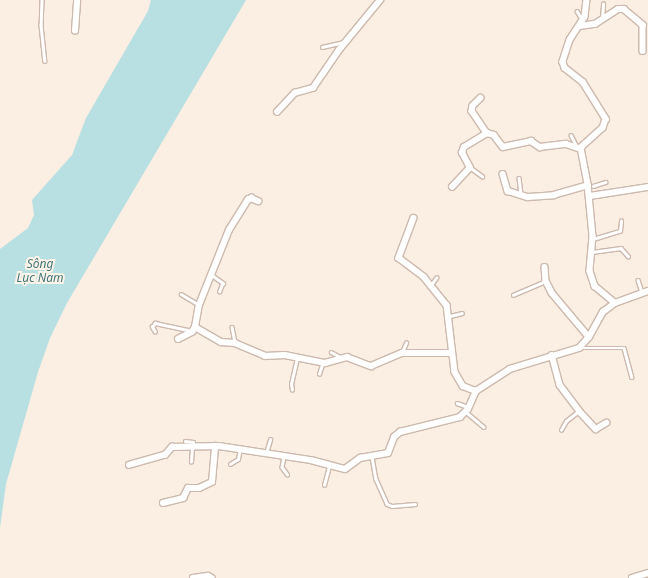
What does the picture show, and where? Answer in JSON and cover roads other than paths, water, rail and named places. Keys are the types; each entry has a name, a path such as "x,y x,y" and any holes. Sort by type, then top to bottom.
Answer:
{"street":[{"path":"75,31 77,0"},
{"path":"277,112 295,94 313,88 346,41 380,0"},
{"path":"579,148 603,128 606,119 583,82 564,66 564,52 584,21 587,11 587,0"},
{"path":"580,26 602,19 618,9 626,11 642,25 643,51"},
{"path":"481,98 473,106 472,111 487,133 494,135 503,147 531,141 540,147 566,144 579,148"},
{"path":"452,187 470,168 462,153 464,147 487,133"},
{"path":"579,148 590,187 593,239 590,261 592,279 598,288 615,303"},
{"path":"503,174 508,191 521,196 540,197 590,187"},
{"path":"590,196 648,187"},
{"path":"178,339 194,329 199,305 229,230 248,200 251,198 258,201"},
{"path":"414,218 399,258 430,286 447,305 450,316 452,353 458,380 463,386 476,391"},
{"path":"545,267 546,281 552,293 589,337"},
{"path":"129,465 165,455 172,447 215,446 266,453 284,458 311,460 345,469 360,458 388,453 395,435 455,418 467,410 476,391 510,369 579,348 589,337 603,312 615,303 645,292"},
{"path":"194,329 221,342 235,343 265,356 297,357 323,362 351,357 371,366 402,353 452,353"},
{"path":"552,355 560,385 580,411 596,429 606,423"},
{"path":"163,503 183,498 188,488 199,488 212,482 215,446"},
{"path":"632,578 648,573"},
{"path":"194,578 208,576 212,578"}],"lane":[{"path":"42,0 40,25 45,61"},
{"path":"602,19 603,4"},
{"path":"577,11 584,21"},
{"path":"322,47 346,41"},
{"path":"571,135 579,148"},
{"path":"470,168 482,176"},
{"path":"519,178 521,196"},
{"path":"590,187 605,182"},
{"path":"593,239 620,231 621,221"},
{"path":"592,252 621,248 628,256"},
{"path":"212,275 222,283 220,291"},
{"path":"430,286 436,278"},
{"path":"638,280 645,292"},
{"path":"513,295 546,281"},
{"path":"181,294 199,305"},
{"path":"450,316 462,313"},
{"path":"155,332 152,327 155,323 194,329"},
{"path":"232,327 235,343"},
{"path":"402,353 406,343"},
{"path":"579,348 624,348 632,377"},
{"path":"331,352 340,358"},
{"path":"292,390 291,384 297,357"},
{"path":"319,374 323,362"},
{"path":"457,403 467,410 484,427"},
{"path":"561,430 566,421 580,411"},
{"path":"266,453 270,440"},
{"path":"184,441 193,442 194,446 191,462"},
{"path":"230,464 238,459 240,449"},
{"path":"372,456 376,479 387,504 392,506 415,504"},
{"path":"284,458 282,467 287,474"},
{"path":"324,485 330,466"}],"water":[{"name":"Sông Lục Nam","path":"151,0 246,0 67,303 50,338 38,372 6,484 0,528 0,249 28,228 34,215 32,200 72,155 86,118 148,11"}]}
